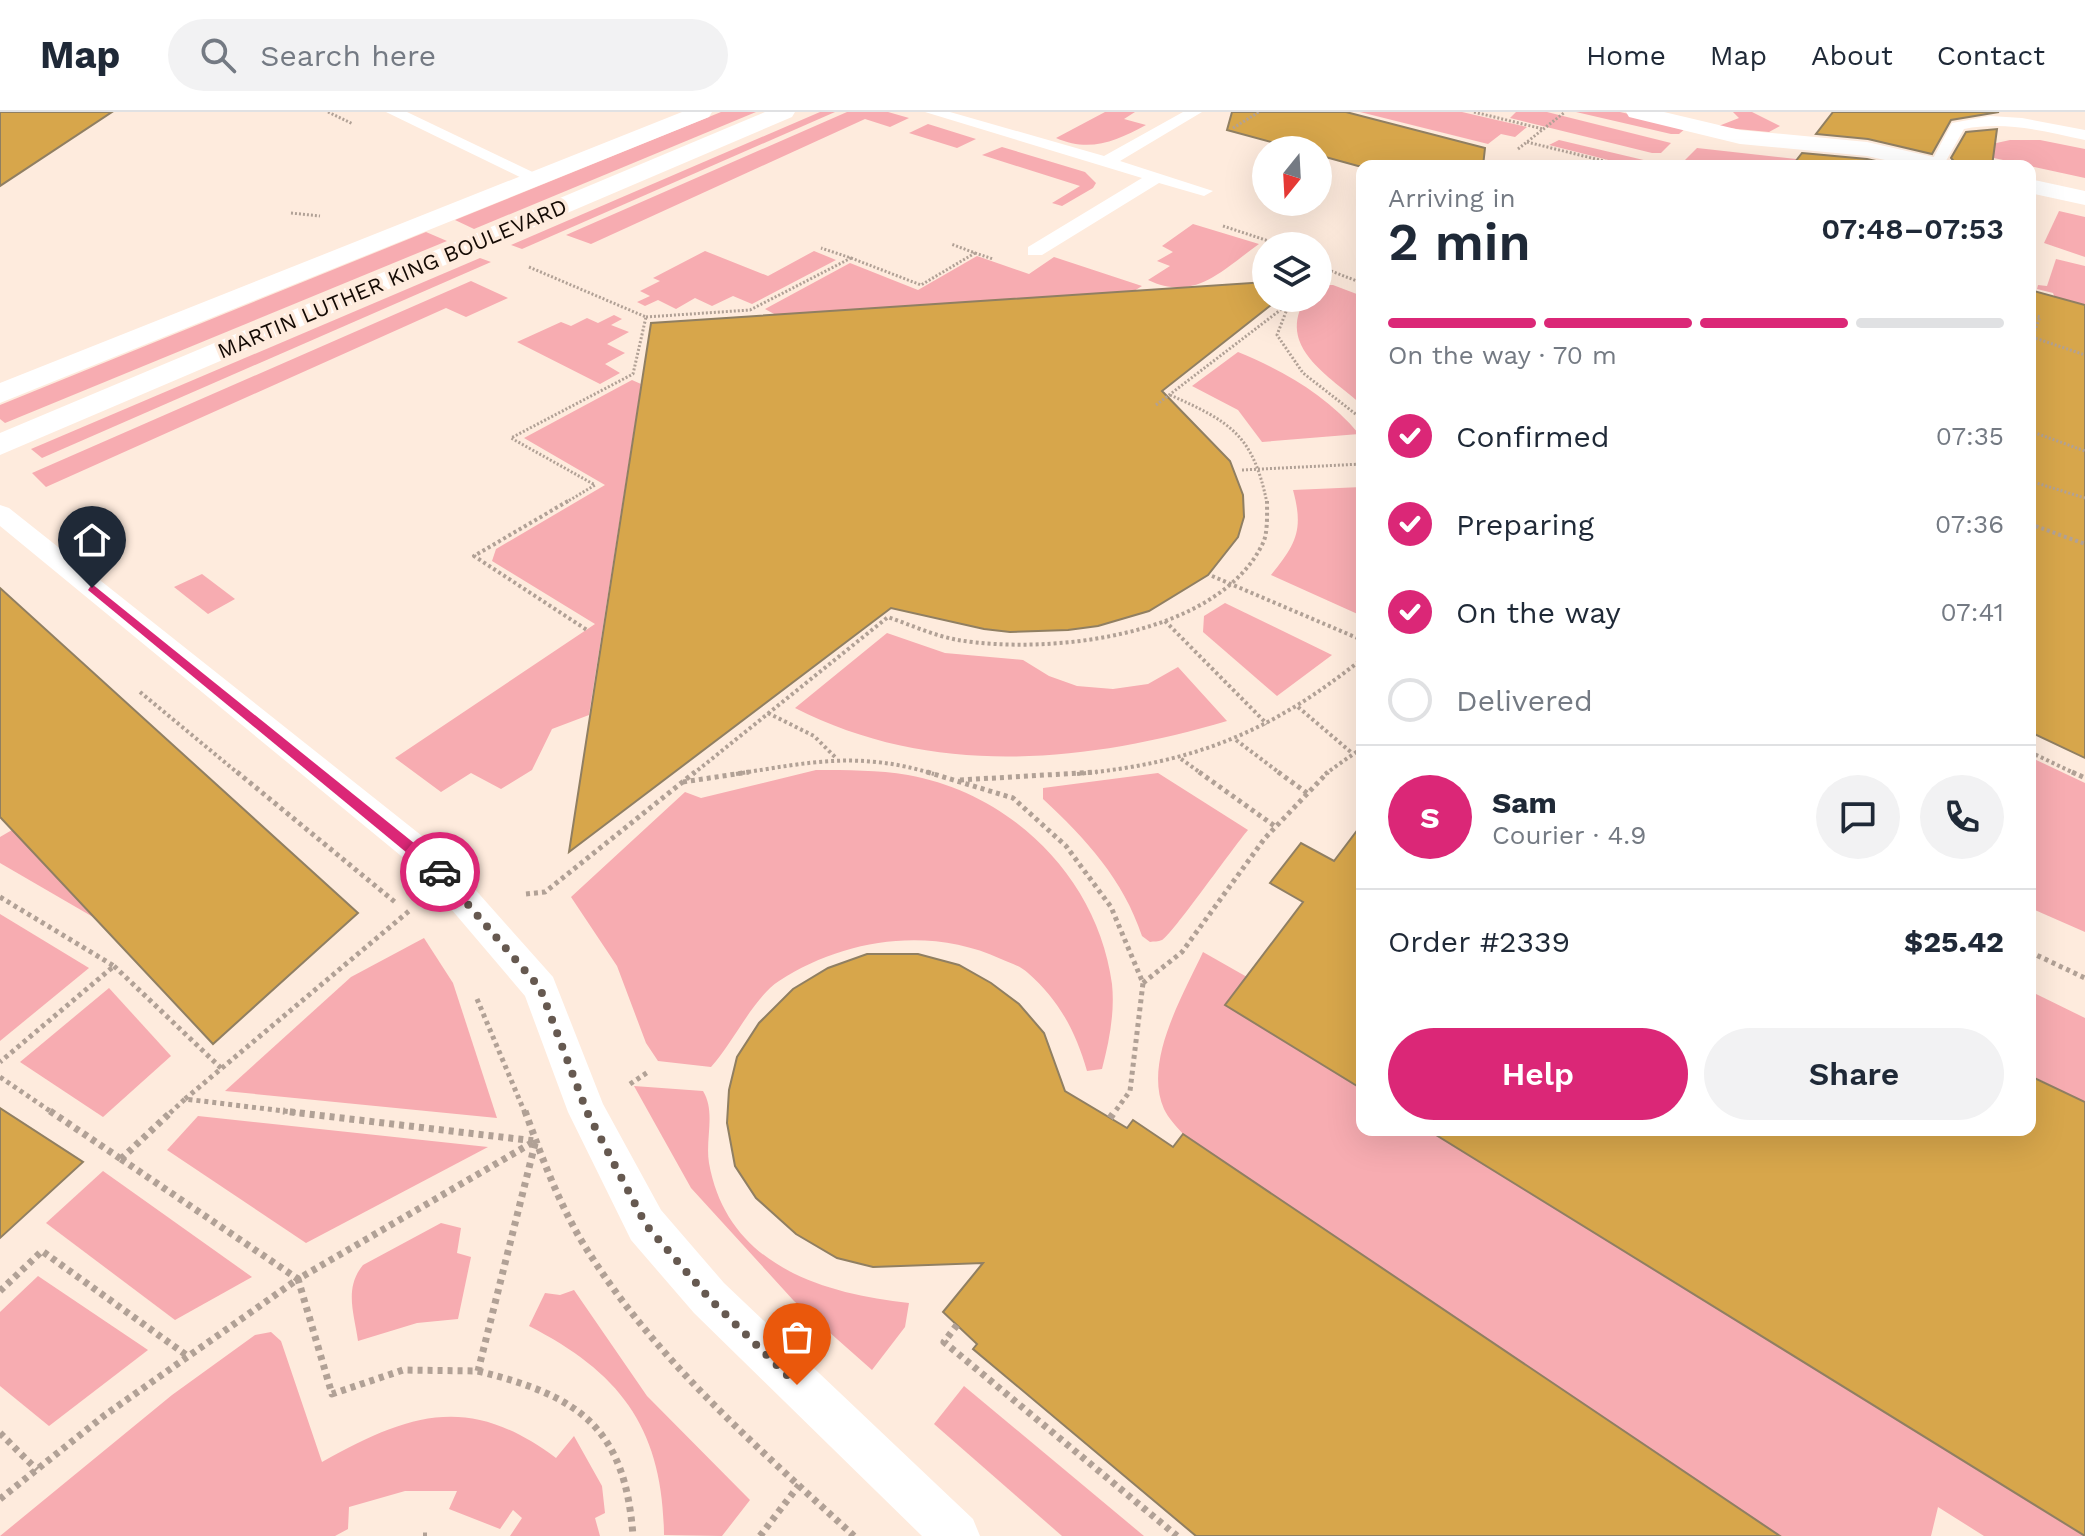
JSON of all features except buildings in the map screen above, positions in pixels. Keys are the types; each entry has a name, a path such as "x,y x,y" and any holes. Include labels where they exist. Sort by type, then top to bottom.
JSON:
{"street":[{"name":"MARTIN LUTHER KING BOULEVARD","path":"0,394 701,112"},
{"name":"MARTIN LUTHER KING BOULEVARD","path":"0,445 784,112"},
{"path":"1637,112 1757,140 1867,149 1917,160"},
{"path":"1757,140 1783,138 1790,132 1785,119 1867,149"},
{"path":"2036,187 2085,198"}],"lane":[{"path":"394,112 536,178"},
{"path":"933,112 1204,191"},
{"path":"1106,162 1194,112"},
{"path":"1942,160 1958,126 1969,123 2006,122 2085,135"},
{"path":"1035,251 1157,177"},
{"path":"0,513 429,860 540,988 587,1112 646,1225 709,1298 956,1536"}],"path":[{"path":"328,112 356,125"},
{"path":"1474,112 1543,129"},
{"path":"1518,149 1565,112"},
{"path":"1527,142 1600,160"},
{"path":"291,213 329,216"},
{"path":"821,248 921,285 975,253 951,244"},
{"path":"524,265 646,317 750,310 851,258"},
{"path":"1332,271 1356,281"},
{"path":"1156,405 1278,312"},
{"path":"1286,312 1277,335 1303,373 1356,414"},
{"path":"587,630 474,556 595,485 511,438 633,374 646,317"},
{"path":"2036,338 2085,355"},
{"path":"120,1160 185,1099 407,911 545,892 888,617 956,640 1026,646 1116,637 1180,616 1231,584 1264,542 1267,503 1260,470 1247,445 1218,416 1170,395"},
{"path":"2036,433 2085,451"},
{"path":"1242,470 1356,464"},
{"path":"2036,483 2085,498"},
{"path":"2036,526 2085,544"},
{"path":"1212,576 1356,637"},
{"path":"1165,621 1267,724"},
{"path":"954,780 1027,778 1180,758 1236,740 1267,724 1298,707 1356,664"},
{"path":"135,688 419,921"},
{"path":"1298,707 1352,753"},
{"path":"768,713 814,736 836,758"},
{"path":"1236,740 1307,793"},
{"path":"1143,983 1184,949 1259,844 1307,793 1356,751"},
{"path":"2036,755 2085,778"},
{"path":"682,783 836,758 902,764 1013,798 1066,846 1111,907 1143,983 1130,1091 1110,1118"},
{"path":"1180,758 1276,827"},
{"path":"0,897 114,966 221,1068"},
{"path":"2036,955 2085,978"},
{"path":"0,1062 114,966"},
{"path":"473,993 496,1032 535,1141 579,1238 659,1351 854,1536"},
{"path":"0,1499 105,1415 298,1279 587,1112 648,1072"},
{"path":"0,1077 298,1279 332,1394 375,1375 428,1365 478,1371 533,1385 583,1412 616,1457 633,1536"},
{"path":"185,1099 535,1141"},
{"path":"478,1371 535,1141"},
{"path":"0,1291 42,1251 189,1357"},
{"path":"957,1325 944,1342 1177,1536"},
{"path":"0,1433 37,1470"},
{"path":"760,1536 799,1485"}],"shaded area":[{"path":"721,112 756,112 474,229 455,220"},
{"path":"820,112 835,112 522,249 511,245"},
{"path":"847,112 888,112 909,118 890,127 865,119 591,244 566,235"},
{"path":"1105,112 1135,112 1124,119 1146,125 1124,136 1092,145 1056,138"},
{"path":"1360,112 1462,112 1527,127 1515,137 1501,134 1488,144"},
{"path":"1516,112 1547,112 1671,143 1661,153 1652,153 1510,118"},
{"path":"1576,112 1620,112 1687,127 1679,134 1671,134"},
{"path":"1733,112 1752,112 1780,126 1769,132 1716,127 1739,118"},
{"path":"928,124 976,139 957,148 909,133"},
{"path":"1559,140 1644,160 1608,160 1549,145"},
{"path":"2010,140 2040,140 2085,149 2085,178 2036,167 2036,160 2003,160 1980,155 1992,144"},
{"path":"1002,147 1085,172 1096,183 1093,188 1062,206 1052,203 1080,186 982,155"},
{"path":"1697,148 1806,160 1685,160"},
{"path":"2059,211 2085,217 2085,257 2044,243"},
{"path":"1193,224 1252,242 1252,249 1220,273 1194,285 1180,287 1148,280 1170,266 1157,261 1173,252 1162,246"},
{"path":"426,232 447,241 5,423 0,419 0,405"},
{"path":"705,251 768,276 814,251 836,260 752,304 733,296 712,306 695,298 676,309 658,300 645,306 637,302 650,296 640,291 660,281 653,278"},
{"path":"977,256 1029,274 1054,257 1142,286 1134,291 776,315 765,309 850,263 918,290"},
{"path":"480,258 491,262 42,458 31,449"},
{"path":"2056,259 2085,266 2085,306 2055,298 2053,293 2037,289 2038,285 2047,286"},
{"path":"471,281 508,298 466,317 446,308 46,487 32,473"},
{"path":"1332,285 1356,294 1356,400 1310,359 1297,331 1299,312 1332,312"},
{"path":"614,315 622,319 611,325 629,332 607,344 625,353 605,364 620,373 600,384 517,342 561,322 571,326 587,318 598,323"},
{"path":"1238,352 1271,367 1319,396 1347,420 1356,434 1262,442 1238,410 1192,386"},
{"path":"632,380 641,384 589,715 552,729 532,770 501,789 471,773 441,792 395,758 595,624 492,561 496,549 605,485 524,438"},
{"path":"1356,487 1356,613 1271,575 1296,536 1298,516 1293,490"},
{"path":"202,574 235,599 208,614 174,587"},
{"path":"1225,603 1332,655 1277,696 1203,632 1204,616"},
{"path":"887,633 945,653 1023,660 1049,676 1077,686 1113,689 1148,684 1178,667 1227,721 1119,747 1064,754 1009,756 954,754 900,745 847,730 795,708"},
{"path":"2036,760 2085,783 2085,932 2036,911"},
{"path":"816,770 897,773 946,785 982,801 1015,822 1044,847 1069,877 1089,910 1104,946 1113,1006 1102,1069 1087,1071 1078,1043 1065,1018 1049,994 1025,971 973,949 916,940 887,942 831,955 779,981 752,1009 711,1067 658,1061 646,1043 617,966 571,897 685,792 701,798"},
{"path":"1158,773 1248,830 1168,935 1160,941 1150,942 1142,936 1114,878 1074,829 1043,799 1043,788"},
{"path":"12,830 93,917 0,863 0,837"},
{"path":"0,914 89,968 0,1041"},
{"path":"424,938 453,983 497,1118 225,1091 351,977"},
{"path":"1203,952 1247,977 1226,1005 1356,1085 1356,1136 1438,1136 2084,1536 1984,1536 1938,1507 1931,1536 1780,1536 1183,1134 1164,1109 1159,1091 1158,1071 1162,1050 1176,1008"},
{"path":"109,988 171,1056 103,1117 20,1062"},
{"path":"2036,994 2085,1018 2085,1102 2036,1078"},
{"path":"634,1086 703,1091 710,1117 709,1163 719,1198 735,1226 756,1249 782,1267 811,1281 842,1291 909,1303 905,1327 872,1370 794,1301 691,1188"},
{"path":"198,1116 488,1147 306,1243 167,1150"},
{"path":"103,1171 252,1277 175,1320 46,1223"},
{"path":"441,1223 461,1228 457,1253 471,1257 458,1319 417,1323 358,1341 352,1292 363,1265"},
{"path":"38,1276 148,1350 49,1426 0,1386 0,1312"},
{"path":"574,1290 647,1396 750,1500 722,1536 664,1535 662,1498 655,1464 631,1408 589,1364 529,1326 545,1293 560,1295"},
{"path":"271,1332 281,1341 322,1462 383,1432 439,1417 467,1418 495,1424 556,1458 574,1436 602,1486 605,1513 595,1518 600,1536 510,1536 522,1518 513,1510 500,1529 449,1509 457,1491 405,1491 349,1507 348,1529 335,1536 0,1536 172,1395 255,1335"},
{"path":"964,1386 1144,1536 1062,1536 934,1424"}],"way so far":[{"path":"440,872 540,988 587,1112 646,1225 709,1298 797,1385"}],"route":[{"path":"92,588 440,872"}]}
